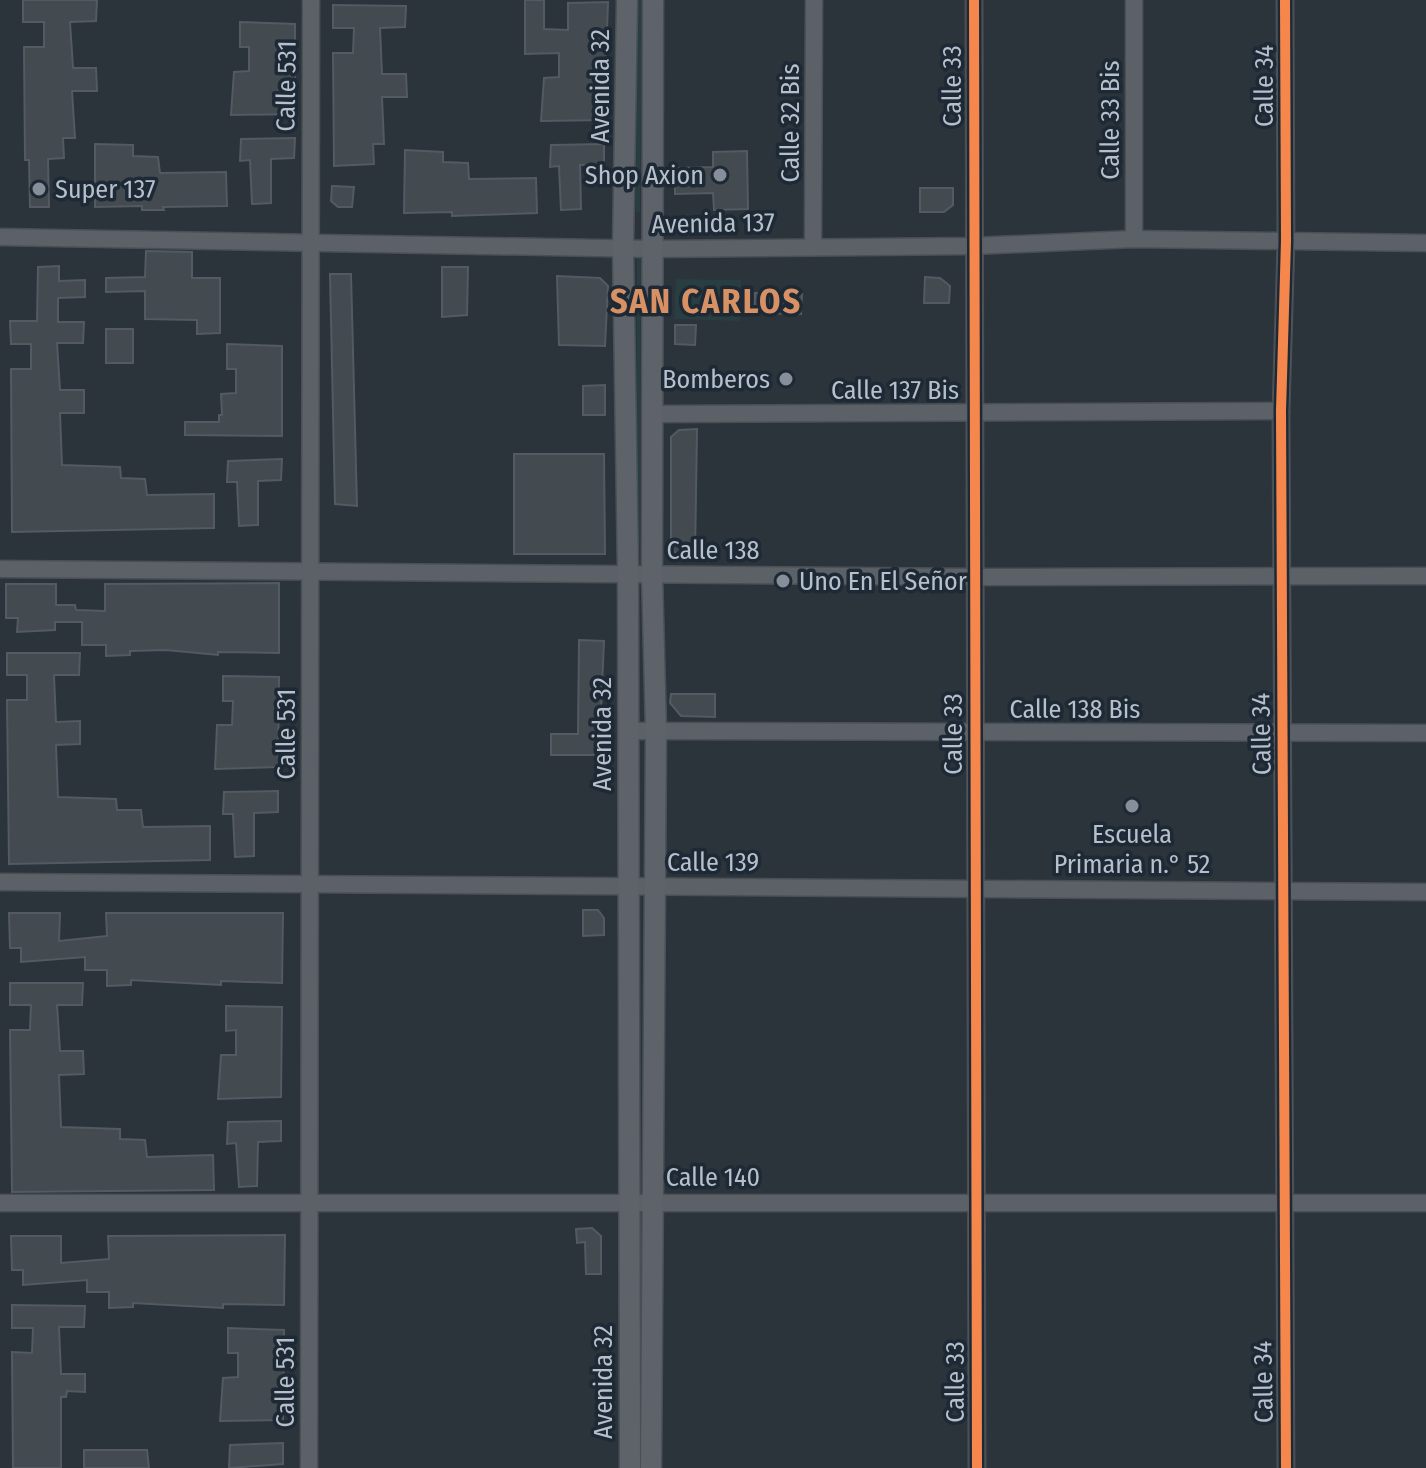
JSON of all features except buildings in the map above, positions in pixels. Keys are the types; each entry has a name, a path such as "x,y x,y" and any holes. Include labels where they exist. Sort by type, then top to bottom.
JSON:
{"main road":[{"name":"Avenida 32","path":"627,0 623,248 628,573 630,1468"},
{"name":"Avenida 32","path":"651,1468 656,731 652,574 653,0"}],"street":[{"name":"Calle 531","path":"309,1468 311,0"},
{"name":"Calle 32 Bis","path":"813,246 814,0"},
{"name":"Calle 33","path":"974,0 977,1468"},
{"name":"Calle 33 Bis","path":"1134,0 1134,239"},
{"name":"Calle 34","path":"1285,0 1286,241 1281,411 1281,576 1286,1468"},
{"name":"Avenida 137","path":"0,237 652,249 974,246 1134,239 1426,243"},
{"name":"Calle 137 Bis","path":"652,414 1281,411"},
{"name":"Calle 138","path":"0,569 975,577 1426,576"},
{"name":"Calle 138 Bis","path":"628,731 1426,733"},
{"name":"Calle 139","path":"0,882 1426,892"},
{"name":"Calle 140","path":"0,1203 1426,1203"}],"green space":[{"path":"637,0 642,0 640,213 636,212"},
{"path":"637,251 641,251 640,549 636,548"},
{"path":"676,279 741,280 740,321 674,319"}],"cycle path":[{"path":"974,0 977,1468"},
{"path":"1285,0 1286,241 1281,411 1286,1468"}],"place":[{"name":"Shop Axion","path":"720,175"},
{"name":"Super 137","path":"39,189"},
{"name":"Bomberos","path":"786,379"},
{"name":"Uno En El Señor","path":"783,581"},
{"name":"Escuela Primaria n.° 52","path":"1132,806"}],"district":[{"name":"SAN CARLOS","path":"706,301"}]}
